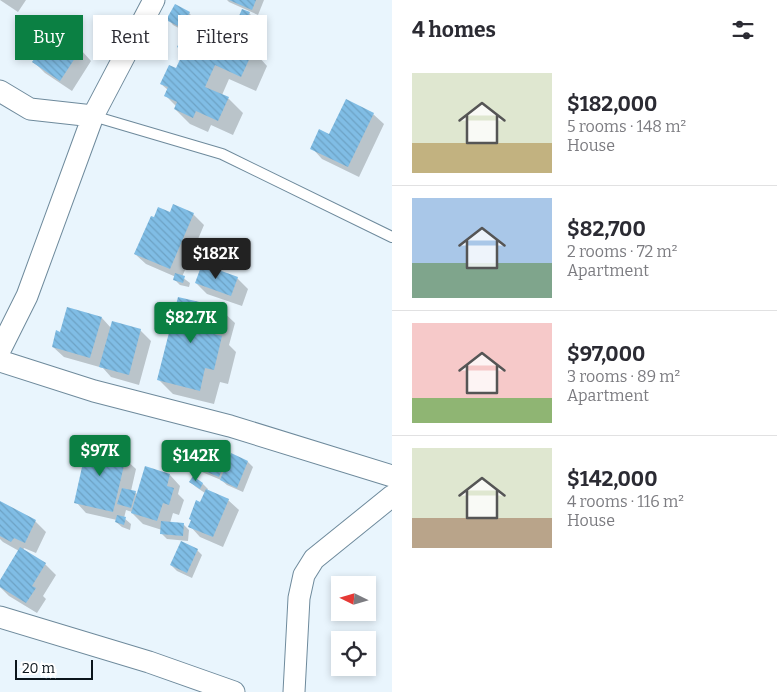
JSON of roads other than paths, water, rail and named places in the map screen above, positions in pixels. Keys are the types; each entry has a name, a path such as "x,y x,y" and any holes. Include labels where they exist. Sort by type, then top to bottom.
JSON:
{"street":[{"path":"0,350 27,296 93,116 154,0"},
{"path":"0,91 30,110 93,116"},
{"path":"0,361 94,391 230,426 392,476"},
{"path":"294,692 299,598 304,575 314,559 392,496"},
{"path":"0,617 149,662 234,692"}],"lane":[{"path":"93,116 222,154 392,237"}]}
